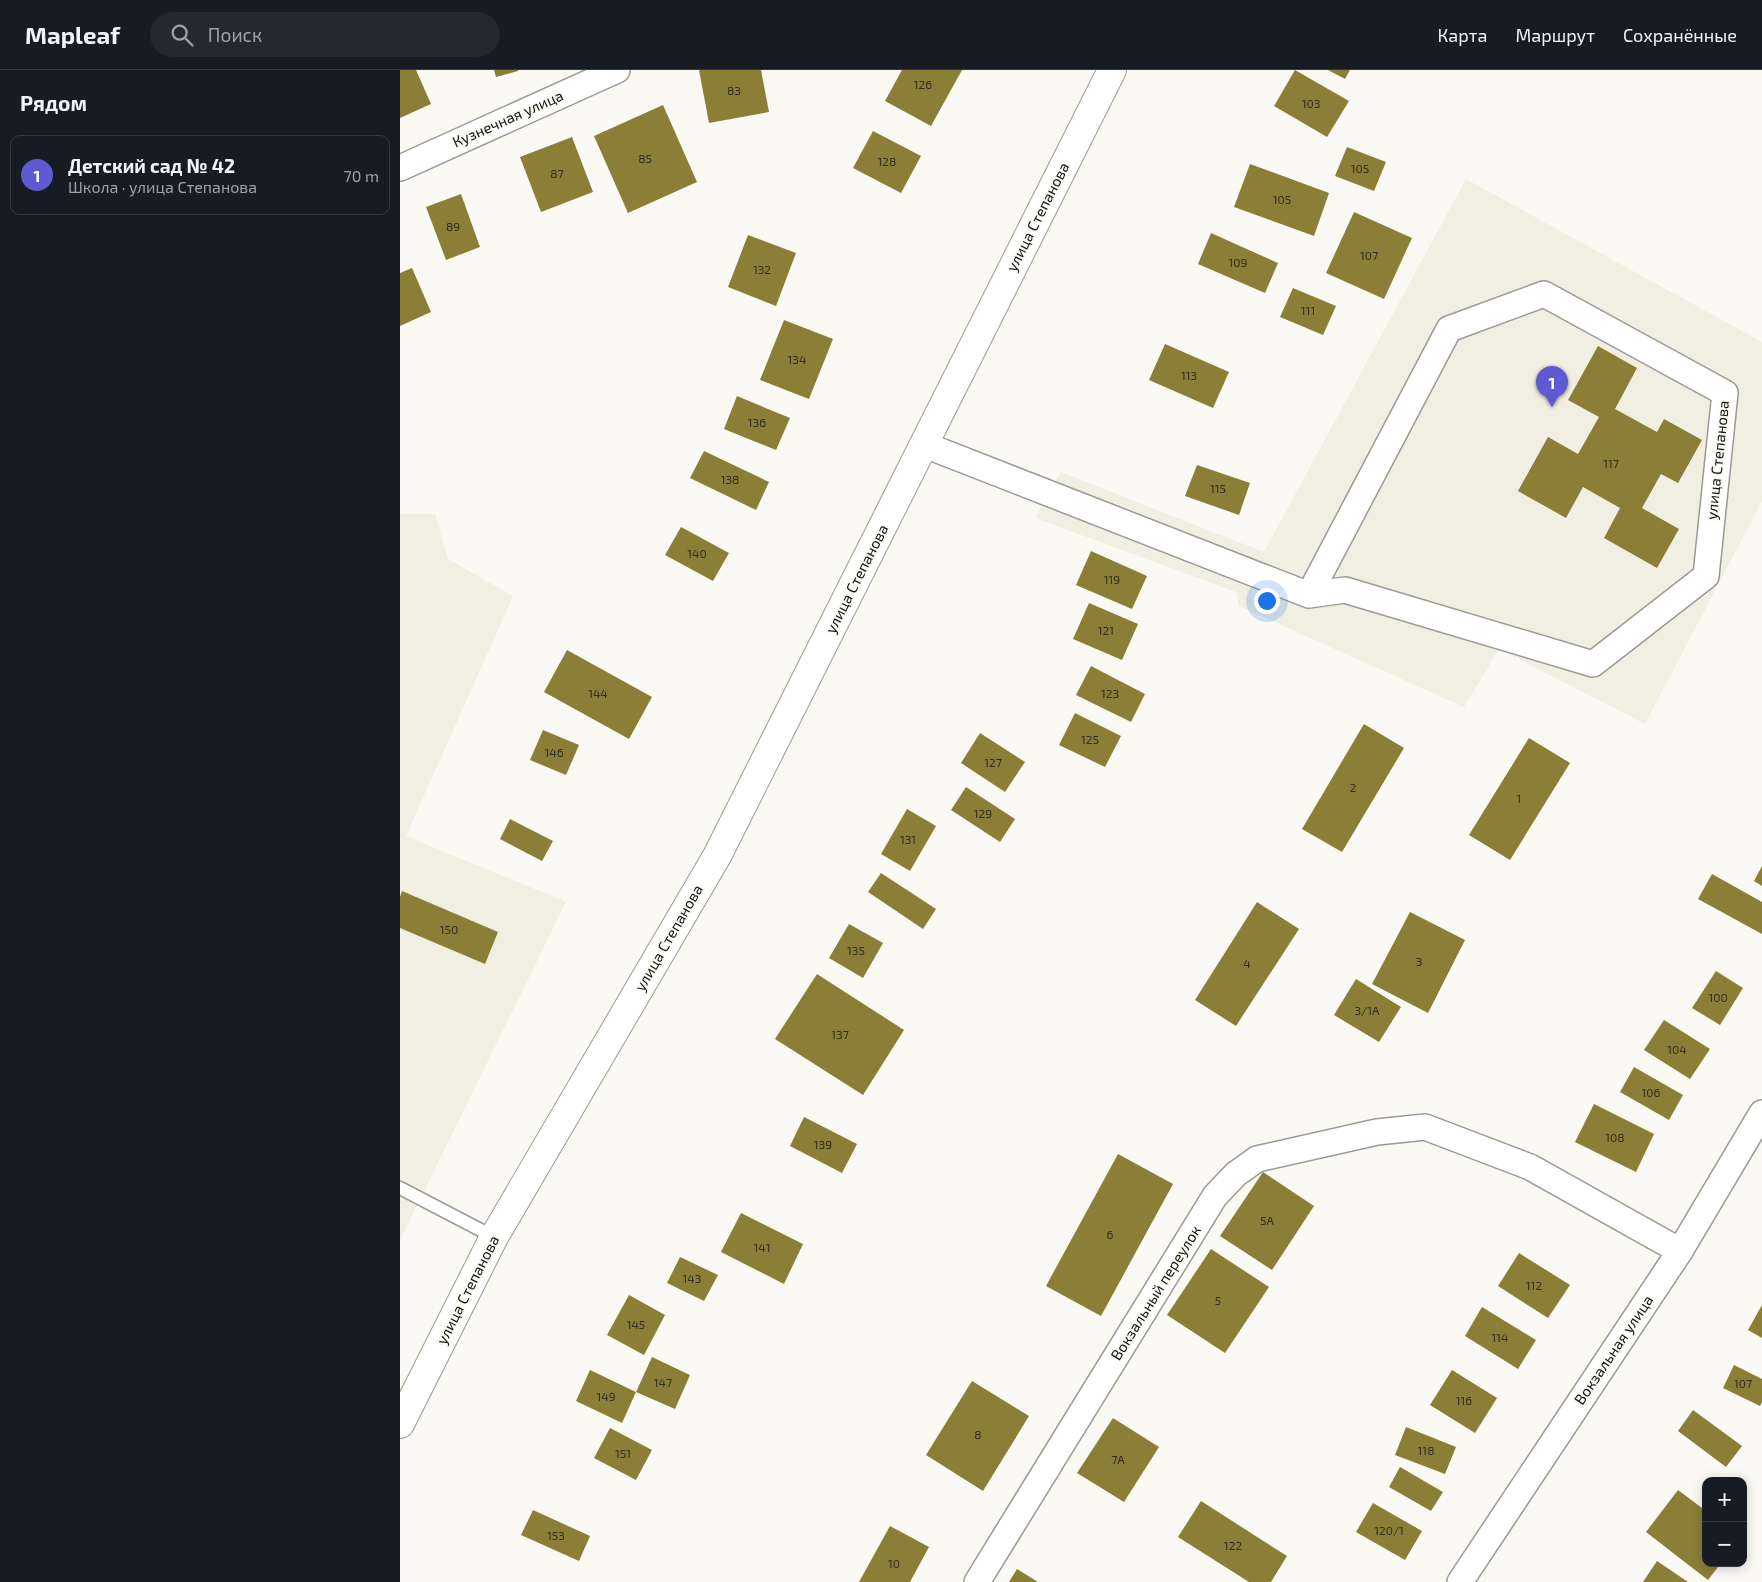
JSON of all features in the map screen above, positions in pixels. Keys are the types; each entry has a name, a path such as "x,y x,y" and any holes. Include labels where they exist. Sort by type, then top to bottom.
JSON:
{"street":[{"name":"Кузнечная улица","path":"400,168 617,70"},
{"name":"улица Степанова","path":"400,1424 494,1237 717,856 1112,70"},
{"name":"улица Степанова","path":"925,444 1308,595 1345,590 1592,664 1706,576 1725,393 1544,294 1449,329 1308,595"},
{"name":"Вокзальная улица","path":"1460,1582 1680,1251 1762,1113"},
{"name":"Вокзальный переулок","path":"977,1582 1215,1196 1236,1174 1257,1159 1377,1132 1425,1127 1530,1167 1680,1251"}],"lane":[{"path":"400,1188 494,1237"}],"shaded area":[{"path":"1466,179 1762,342 1762,501 1645,724 1499,649 1464,707 1239,606 1236,592 1035,518 1061,472 1264,552"},
{"path":"400,514 435,514 448,559 513,596 406,836 566,902 400,1240"}],"building":[{"path":"400,70 416,70 431,104 400,118"},
{"path":"494,70 518,70 518,71 496,77"},
{"path":"699,70 761,70 769,112 709,123"},
{"path":"902,70 962,70 931,126 885,101"},
{"path":"1295,70 1349,101 1327,137 1274,106"},
{"path":"1328,70 1350,70 1345,79"},
{"path":"663,105 697,182 628,213 594,136"},
{"path":"873,131 921,156 901,193 853,168"},
{"path":"572,137 593,192 541,212 520,157"},
{"path":"1347,147 1386,162 1374,191 1335,176"},
{"path":"1250,164 1329,193 1314,236 1234,207"},
{"path":"461,194 480,247 446,260 426,207"},
{"path":"1354,212 1412,238 1384,299 1326,273"},
{"path":"1211,233 1278,263 1265,293 1198,264"},
{"path":"748,235 796,253 776,306 728,287"},
{"path":"412,268 431,312 400,326 400,273"},
{"path":"1293,288 1336,306 1323,335 1280,317"},
{"path":"784,320 833,339 809,399 760,380"},
{"path":"1165,344 1229,372 1213,408 1149,380"},
{"path":"1598,346 1637,368 1615,409 1657,432 1664,419 1702,440 1678,483 1661,474 1642,508 1679,529 1657,568 1604,538 1620,508 1583,487 1566,518 1518,491 1548,437 1578,454 1599,417 1568,400"},
{"path":"737,396 790,418 776,450 724,429"},
{"path":"704,451 769,482 756,510 690,478"},
{"path":"1197,465 1250,483 1239,515 1185,496"},
{"path":"681,527 729,553 713,581 665,555"},
{"path":"1091,551 1147,576 1132,609 1076,585"},
{"path":"1089,603 1138,624 1122,660 1073,639"},
{"path":"567,650 652,697 629,739 544,692"},
{"path":"1091,666 1145,694 1131,722 1076,695"},
{"path":"1075,713 1121,736 1105,767 1059,745"},
{"path":"1364,724 1404,748 1342,852 1302,829"},
{"path":"543,730 579,745 566,775 530,760"},
{"path":"980,733 1025,762 1005,792 961,763"},
{"path":"1529,738 1570,763 1510,860 1469,835"},
{"path":"966,787 1015,819 1000,842 951,810"},
{"path":"907,809 936,826 910,871 881,854"},
{"path":"510,819 553,841 542,861 500,839"},
{"path":"1762,866 1762,886 1754,881"},
{"path":"881,873 936,909 923,929 868,892"},
{"path":"1712,874 1762,902 1762,934 1698,899"},
{"path":"402,891 498,932 485,964 400,928 400,897"},
{"path":"1257,902 1299,929 1236,1026 1195,1000"},
{"path":"1410,912 1465,940 1428,1013 1372,984"},
{"path":"849,924 883,943 863,978 829,958"},
{"path":"1716,971 1743,988 1720,1025 1692,1008"},
{"path":"817,974 904,1030 863,1095 775,1039"},
{"path":"1356,979 1401,1007 1379,1042 1334,1015"},
{"path":"1664,1020 1710,1049 1690,1079 1644,1050"},
{"path":"1634,1067 1683,1095 1669,1120 1620,1092"},
{"path":"1594,1104 1654,1134 1636,1172 1575,1142"},
{"path":"804,1117 857,1144 842,1173 790,1146"},
{"path":"1118,1154 1173,1184 1101,1316 1046,1286"},
{"path":"1263,1172 1314,1206 1272,1270 1220,1236"},
{"path":"741,1213 803,1244 784,1284 721,1252"},
{"path":"1211,1249 1269,1287 1225,1353 1167,1315"},
{"path":"1519,1253 1570,1285 1548,1318 1498,1286"},
{"path":"680,1257 718,1275 704,1301 667,1283"},
{"path":"629,1295 665,1315 644,1355 607,1335"},
{"path":"1762,1305 1762,1338 1748,1330"},
{"path":"1482,1307 1536,1340 1518,1369 1465,1336"},
{"path":"652,1357 690,1375 675,1409 636,1392"},
{"path":"1734,1365 1762,1379 1762,1402 1760,1406 1723,1388"},
{"path":"590,1370 636,1392 622,1423 576,1401"},
{"path":"1452,1370 1497,1398 1475,1433 1430,1405"},
{"path":"972,1381 1029,1416 983,1491 926,1455"},
{"path":"1693,1410 1742,1446 1726,1467 1678,1431"},
{"path":"1113,1418 1159,1447 1124,1502 1077,1473"},
{"path":"1406,1427 1456,1447 1445,1474 1395,1455"},
{"path":"610,1428 652,1450 636,1480 594,1458"},
{"path":"1400,1467 1443,1492 1431,1511 1389,1487"},
{"path":"1678,1490 1702,1508 1702,1567 1718,1567 1708,1580 1646,1532"},
{"path":"1201,1501 1287,1556 1271,1582 1249,1582 1178,1537"},
{"path":"1373,1503 1422,1531 1405,1560 1356,1532"},
{"path":"533,1510 590,1536 579,1561 521,1535"},
{"path":"890,1526 929,1547 910,1582 859,1582"},
{"path":"1657,1561 1688,1582 1643,1582"},
{"path":"1017,1569 1038,1582 1009,1582"}],"place":[{"name":"Детский сад № 42","path":"1552,407"}]}
